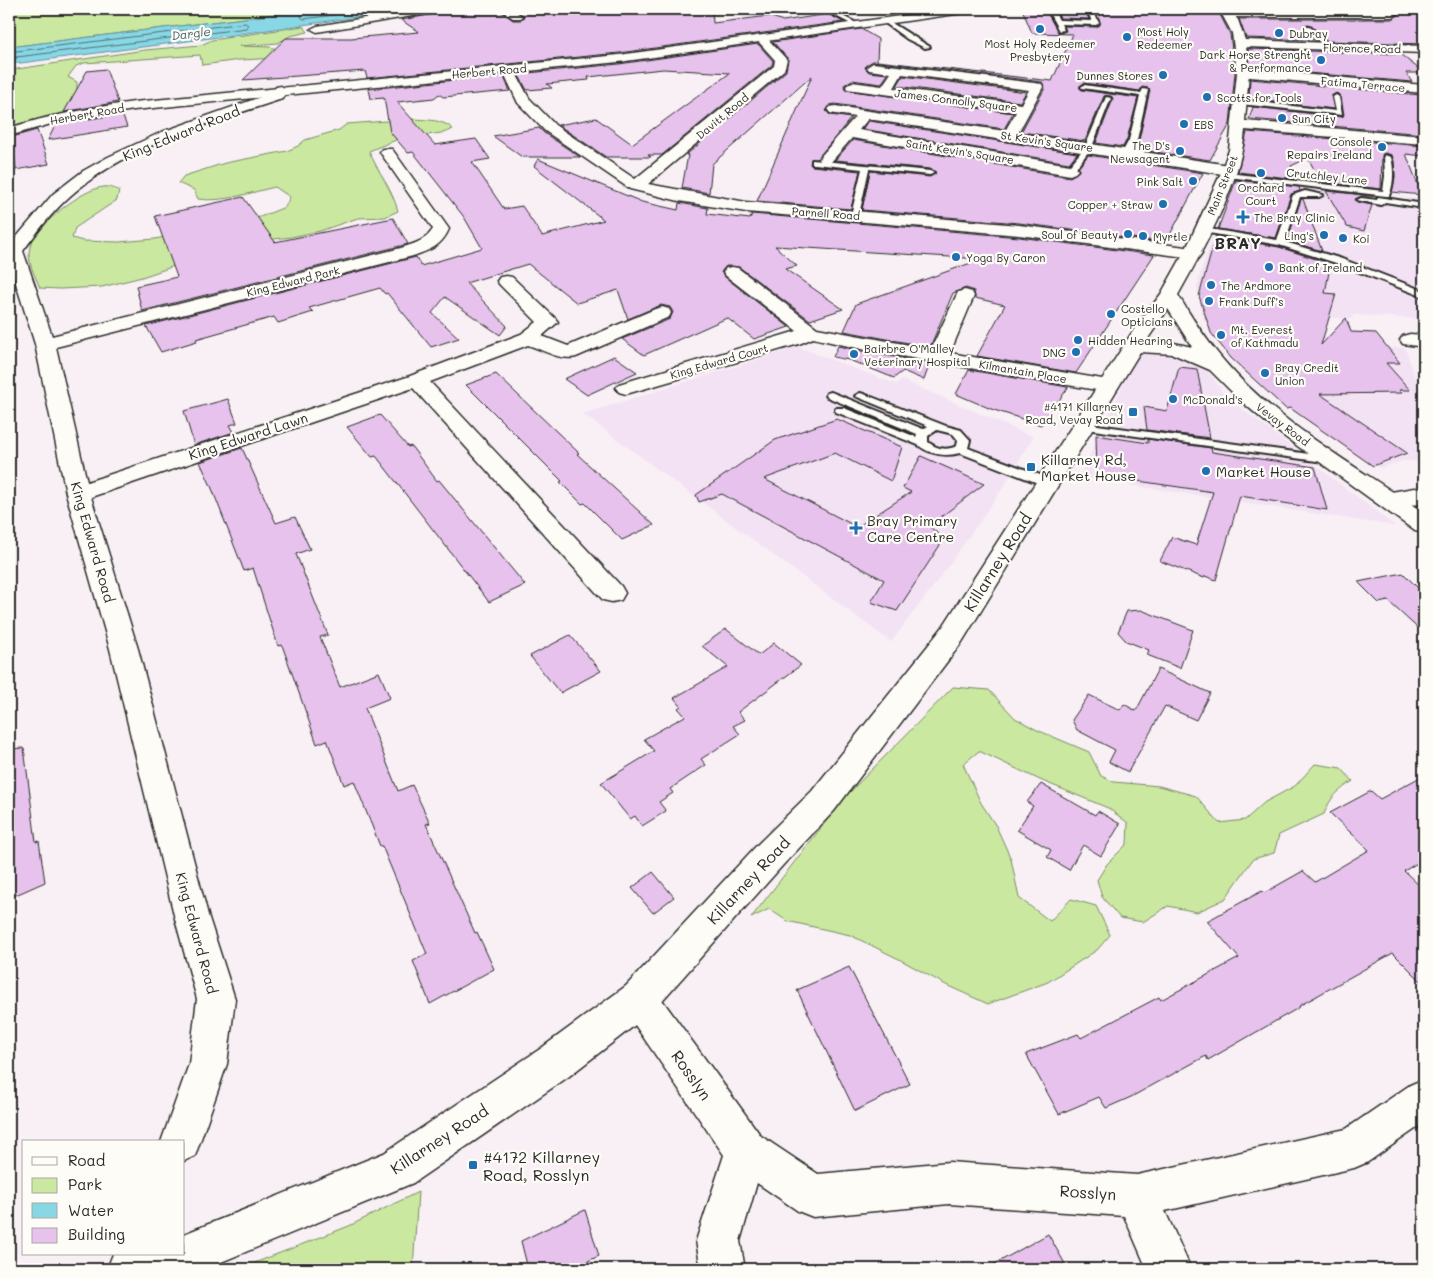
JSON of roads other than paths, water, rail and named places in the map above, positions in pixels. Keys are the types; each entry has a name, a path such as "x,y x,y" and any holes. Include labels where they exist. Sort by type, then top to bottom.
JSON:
{"street":[{"path":"377,20 394,15 436,9"},
{"path":"505,9 517,16"},
{"name":"Herbert Road","path":"9,132 42,122 89,112 282,90 644,56 970,9"},
{"path":"1226,11 1392,14 1392,11 1389,9"},
{"name":"Main Street","path":"1169,295 1193,253 1236,150 1243,73 1237,30 1226,11"},
{"name":"Davitt Road","path":"635,186 780,67 782,60 763,40"},
{"name":"Florence Road","path":"1239,43 1282,46 1424,49"},
{"name":"James Connolly Square","path":"873,67 1036,87 1026,109 1010,135"},
{"name":"Parnell Road","path":"508,69 523,100 550,128 635,186 679,196 746,207 1019,230 1193,253"},
{"name":"James Connolly Square","path":"885,90 898,70"},
{"name":"Fatima Terrace","path":"1243,73 1423,90"},
{"name":"James Connolly Square","path":"852,86 1026,109"},
{"name":"King Edward Road","path":"181,1140 208,1064 216,999 188,905 124,649 78,492 46,344 14,251 43,214 66,191 127,153 206,121 277,96 282,90"},
{"name":"St Kevin's Square","path":"834,110 1126,153 1228,173"},
{"path":"821,161 865,114"},
{"path":"1239,125 1424,140"},
{"name":"Saint Kevin's Square","path":"849,133 1070,170"},
{"name":"King Edward Park","path":"46,344 407,252 429,244 438,238 441,229 387,152"},
{"path":"732,272 811,332"},
{"name":"King Edward Lawn","path":"78,492 417,380 528,338 548,322 506,281"},
{"name":"Killarney Road","path":"185,1255 398,1168 554,1063 639,999 771,854 823,801 952,635 1108,386 1169,295"},
{"name":"Vevay Road","path":"1169,295 1177,313 1220,368 1249,399 1331,460 1424,525"},
{"path":"938,357 965,296"},
{"path":"528,338 569,353 662,313"},
{"name":"Kilmantain Place","path":"811,332 866,344 1108,386"},
{"name":"King Edward Court","path":"626,388 792,340 811,332"},
{"path":"1133,347 1158,346 1180,348 1220,368"},
{"path":"417,380 612,593"},
{"path":"1388,500 1414,496 1424,497"},
{"name":"Rosslyn","path":"639,999 746,1151 813,1196 949,1184 1137,1196 1354,1148 1424,1099"},
{"path":"723,1269 718,1241 746,1151"},
{"path":"1137,1196 1169,1269"},
{"path":"129,1269 134,1256"},
{"name":"Killarney Road","path":"151,1269 183,1256"}],"lane":[{"path":"825,9 859,26"},
{"path":"1050,9 1062,31"},
{"path":"1057,22 1096,23 1089,9"},
{"path":"887,22 909,38 927,47"},
{"path":"1307,27 1328,47"},
{"path":"1084,87 1144,92 1133,140 1126,153"},
{"path":"1241,102 1340,114 1336,97"},
{"path":"1070,170 1088,147 1108,98"},
{"name":"Crutchley Lane","path":"1228,173 1386,194 1390,167 1387,157"},
{"path":"821,161 930,173"},
{"path":"855,215 866,167"},
{"path":"1280,243 1297,195 1305,193 1339,198"},
{"path":"1356,200 1381,203 1381,199 1424,206"},
{"path":"1205,227 1280,243 1338,261 1424,294"},
{"path":"1388,280 1395,291"},
{"path":"830,395 923,438 938,452 952,452 960,449 964,444 961,435 957,432 860,396"},
{"path":"840,410 923,438"},
{"path":"1083,426 1331,460"},
{"path":"923,438 930,428 943,427"},
{"path":"960,449 1047,482"}],"water":[{"name":"Dargle","path":"318,9 413,9 21,63 10,63 18,57 9,61 9,47"}],"place":[{"name":"Most Holy Redeemer Presbytery","path":"1040,29"},
{"name":"Dubray","path":"1279,33"},
{"name":"Most Holy Redeemer","path":"1127,37"},
{"name":"Dark Horse Strenght & Performance","path":"1321,60"},
{"name":"Dunnes Stores","path":"1163,75"},
{"name":"Scotts for Tools","path":"1207,97"},
{"name":"Sun City","path":"1282,118"},
{"name":"EBS","path":"1184,124"},
{"name":"Console Repairs Ireland","path":"1382,147"},
{"name":"The D's Newsagent","path":"1180,151"},
{"name":"Orchard Court","path":"1261,173"},
{"name":"Pink Salt","path":"1193,181"},
{"name":"Copper + Straw","path":"1163,204"},
{"name":"The Bray Clinic","path":"1243,217"},
{"name":"Soul of Beauty","path":"1128,234"},
{"name":"Ling's","path":"1324,235"},
{"name":"Myrtle","path":"1143,236"},
{"name":"Koi","path":"1343,238"},
{"name":"Yoga By Caron","path":"956,257"},
{"name":"Bank of Ireland","path":"1269,267"},
{"name":"The Ardmore","path":"1211,285"},
{"name":"Frank Duff’s","path":"1209,301"},
{"name":"Costello Opticians","path":"1111,314"},
{"name":"Mt. Everest of Kathmadu","path":"1221,335"},
{"name":"Hidden Hearing","path":"1078,340"},
{"name":"DNG","path":"1076,352"},
{"name":"Bairbre O'Malley Veterinary Hospital","path":"854,354"},
{"name":"Bray Credit Union","path":"1265,373"},
{"name":"McDonald's","path":"1173,399"},
{"name":"#4171 Killarney Road, Vevay Road","path":"1133,412"},
{"name":"Killarney Rd, Market House","path":"1031,467"},
{"name":"Market House","path":"1206,471"},
{"name":"Bray Primary Care Centre","path":"856,528"},
{"name":"#4172 Killarney Road, Rosslyn","path":"473,1165"}],"district":[{"name":"BRAY","path":"1238,242"}]}
